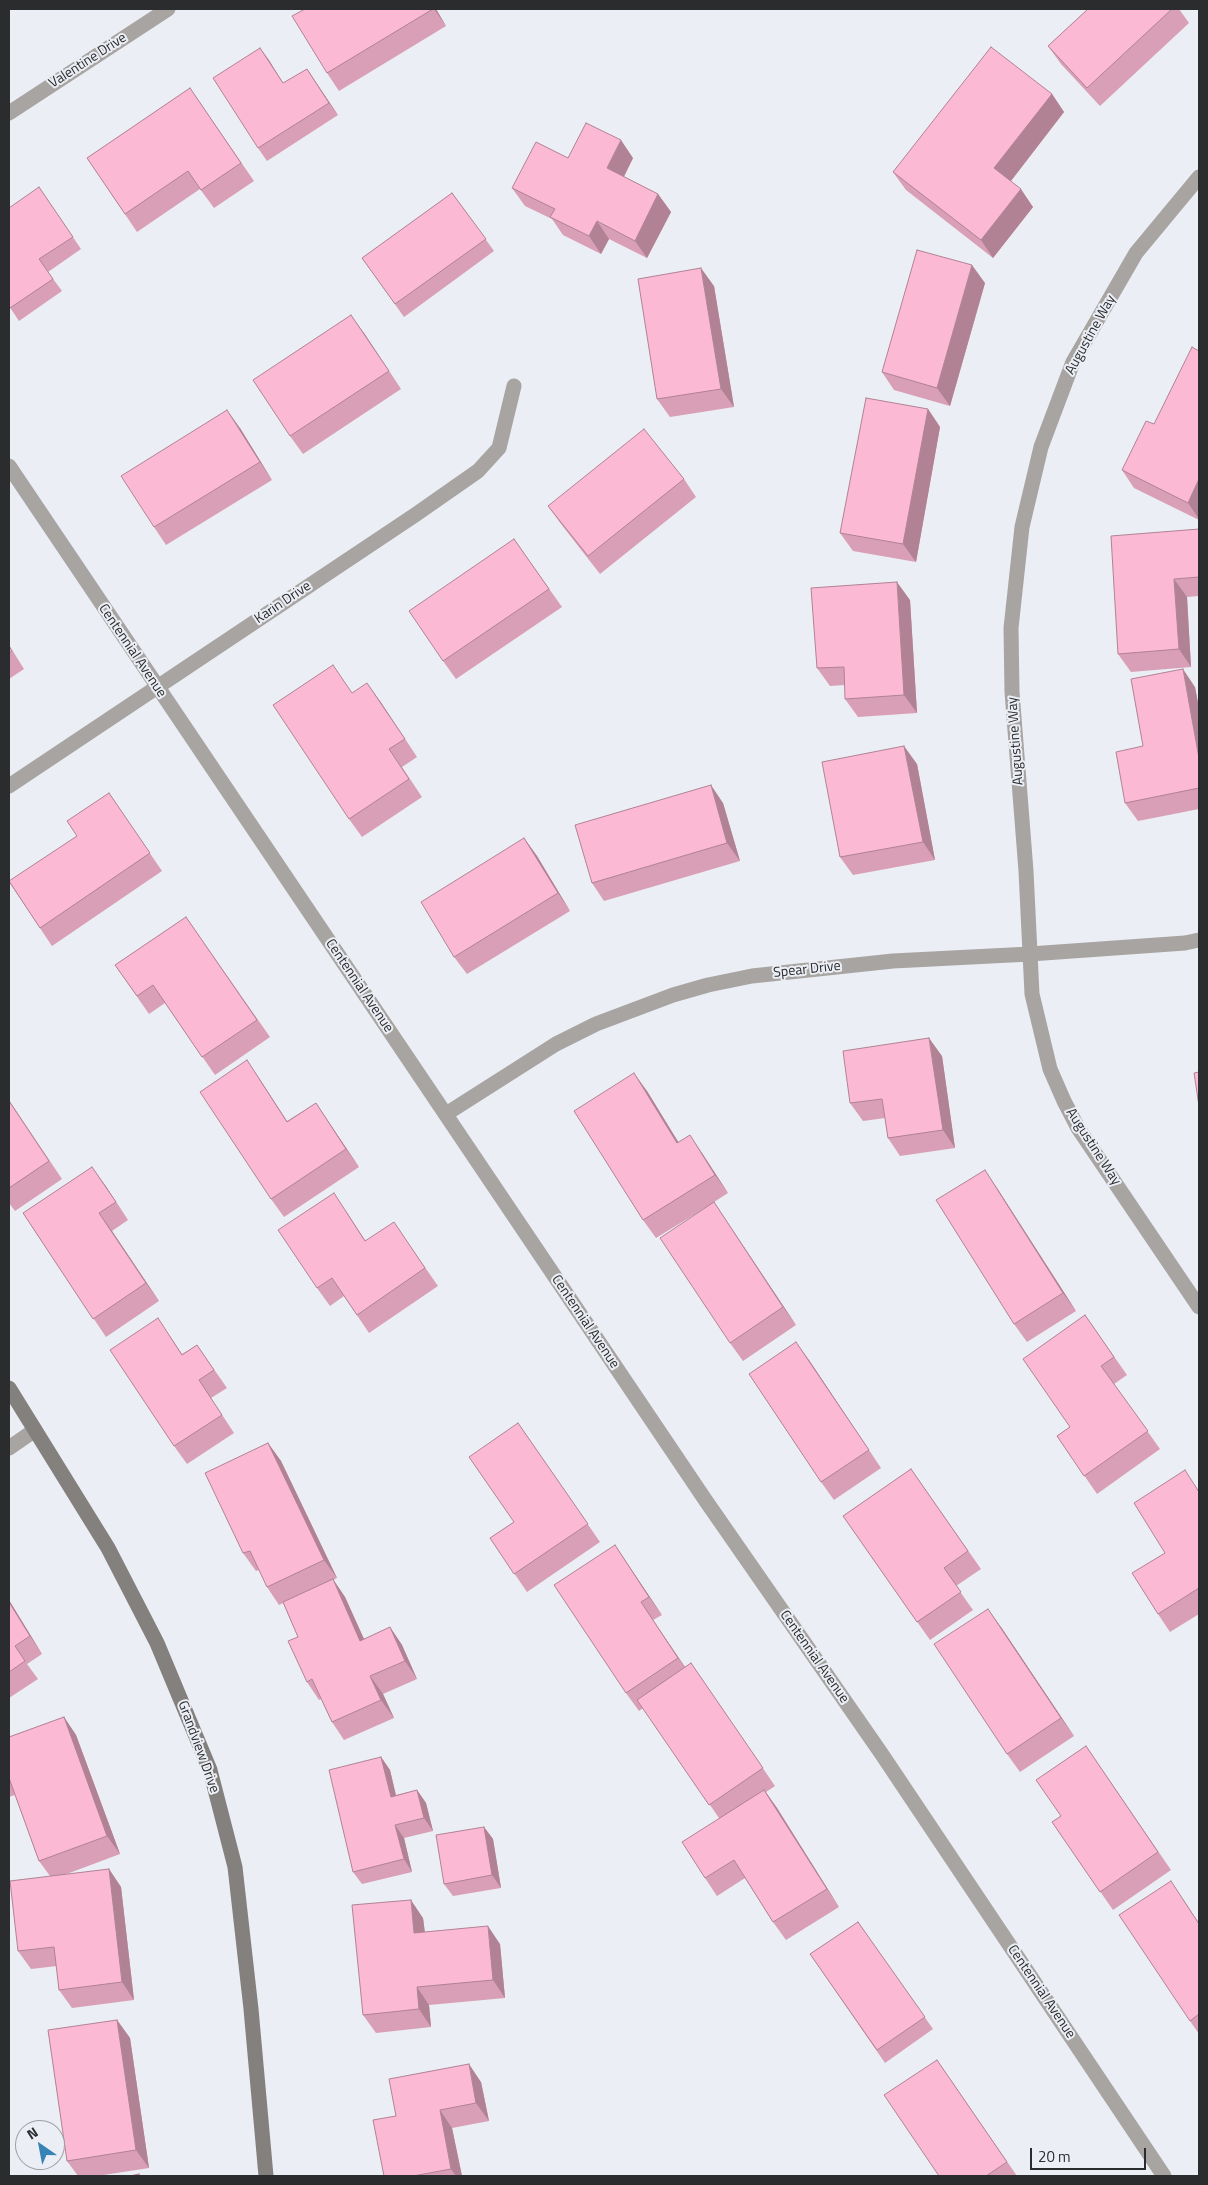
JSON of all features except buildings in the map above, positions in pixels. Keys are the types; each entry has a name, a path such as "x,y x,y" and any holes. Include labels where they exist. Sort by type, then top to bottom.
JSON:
{"street":[{"name":"Valentine Drive","path":"9,113 168,9"},
{"name":"Augustine Way","path":"1199,177 1136,253 1073,362 1041,447 1022,527 1011,628 1012,692 1032,994 1050,1069 1078,1128 1199,1307"},
{"name":"Karin Drive","path":"9,786 478,471 499,448 514,386"},
{"name":"Centennial Avenue","path":"9,466 706,1501 881,1752 1164,2176"},
{"name":"Spear Drive","path":"446,1114 556,1044 596,1024 673,995 708,985 752,976 893,961 1030,954 1185,943 1199,940"},
{"name":"Grandview Drive","path":"9,1388 108,1548 157,1643 210,1770 236,1867 252,2009 266,2176"},
{"path":"9,1448 35,1430"}]}
